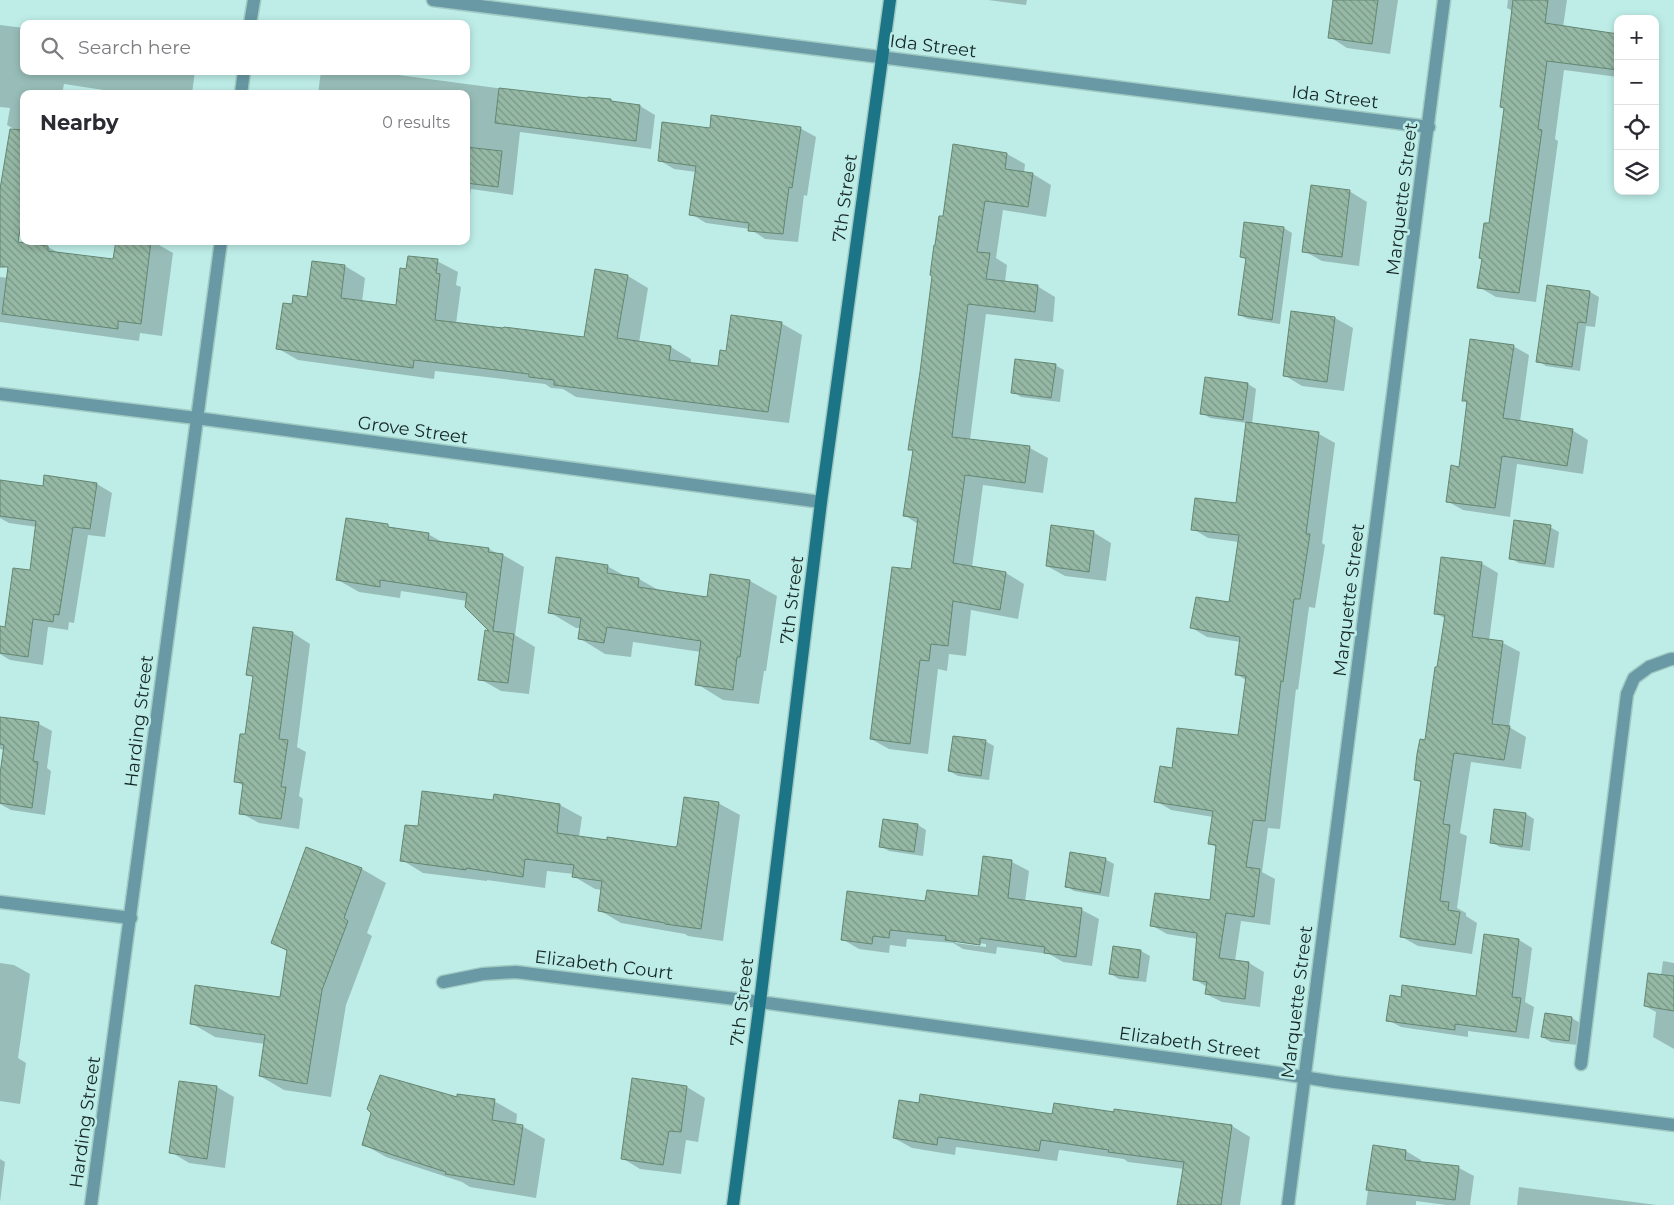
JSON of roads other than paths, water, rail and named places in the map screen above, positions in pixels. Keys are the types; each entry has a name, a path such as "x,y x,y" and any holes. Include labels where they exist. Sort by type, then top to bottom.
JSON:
{"street":[{"path":"251,20 254,0"},
{"name":"Ida Street","path":"433,0 1429,126"},
{"name":"7th Street","path":"733,1205 760,1002 821,502 890,0"},
{"name":"Marquette Street","path":"1288,1205 1444,0"},
{"path":"242,90 243,75"},
{"name":"Harding Street","path":"91,1205 220,245"},
{"name":"Grove Street","path":"0,394 196,418 821,502"},
{"path":"1580,1064 1626,694 1634,678 1649,667 1674,659"},
{"path":"0,902 131,918"},
{"name":"Elizabeth Court","path":"443,982 483,974 516,972 760,1002"},
{"name":"Elizabeth Street","path":"760,1002 1304,1077 1674,1125"}]}
